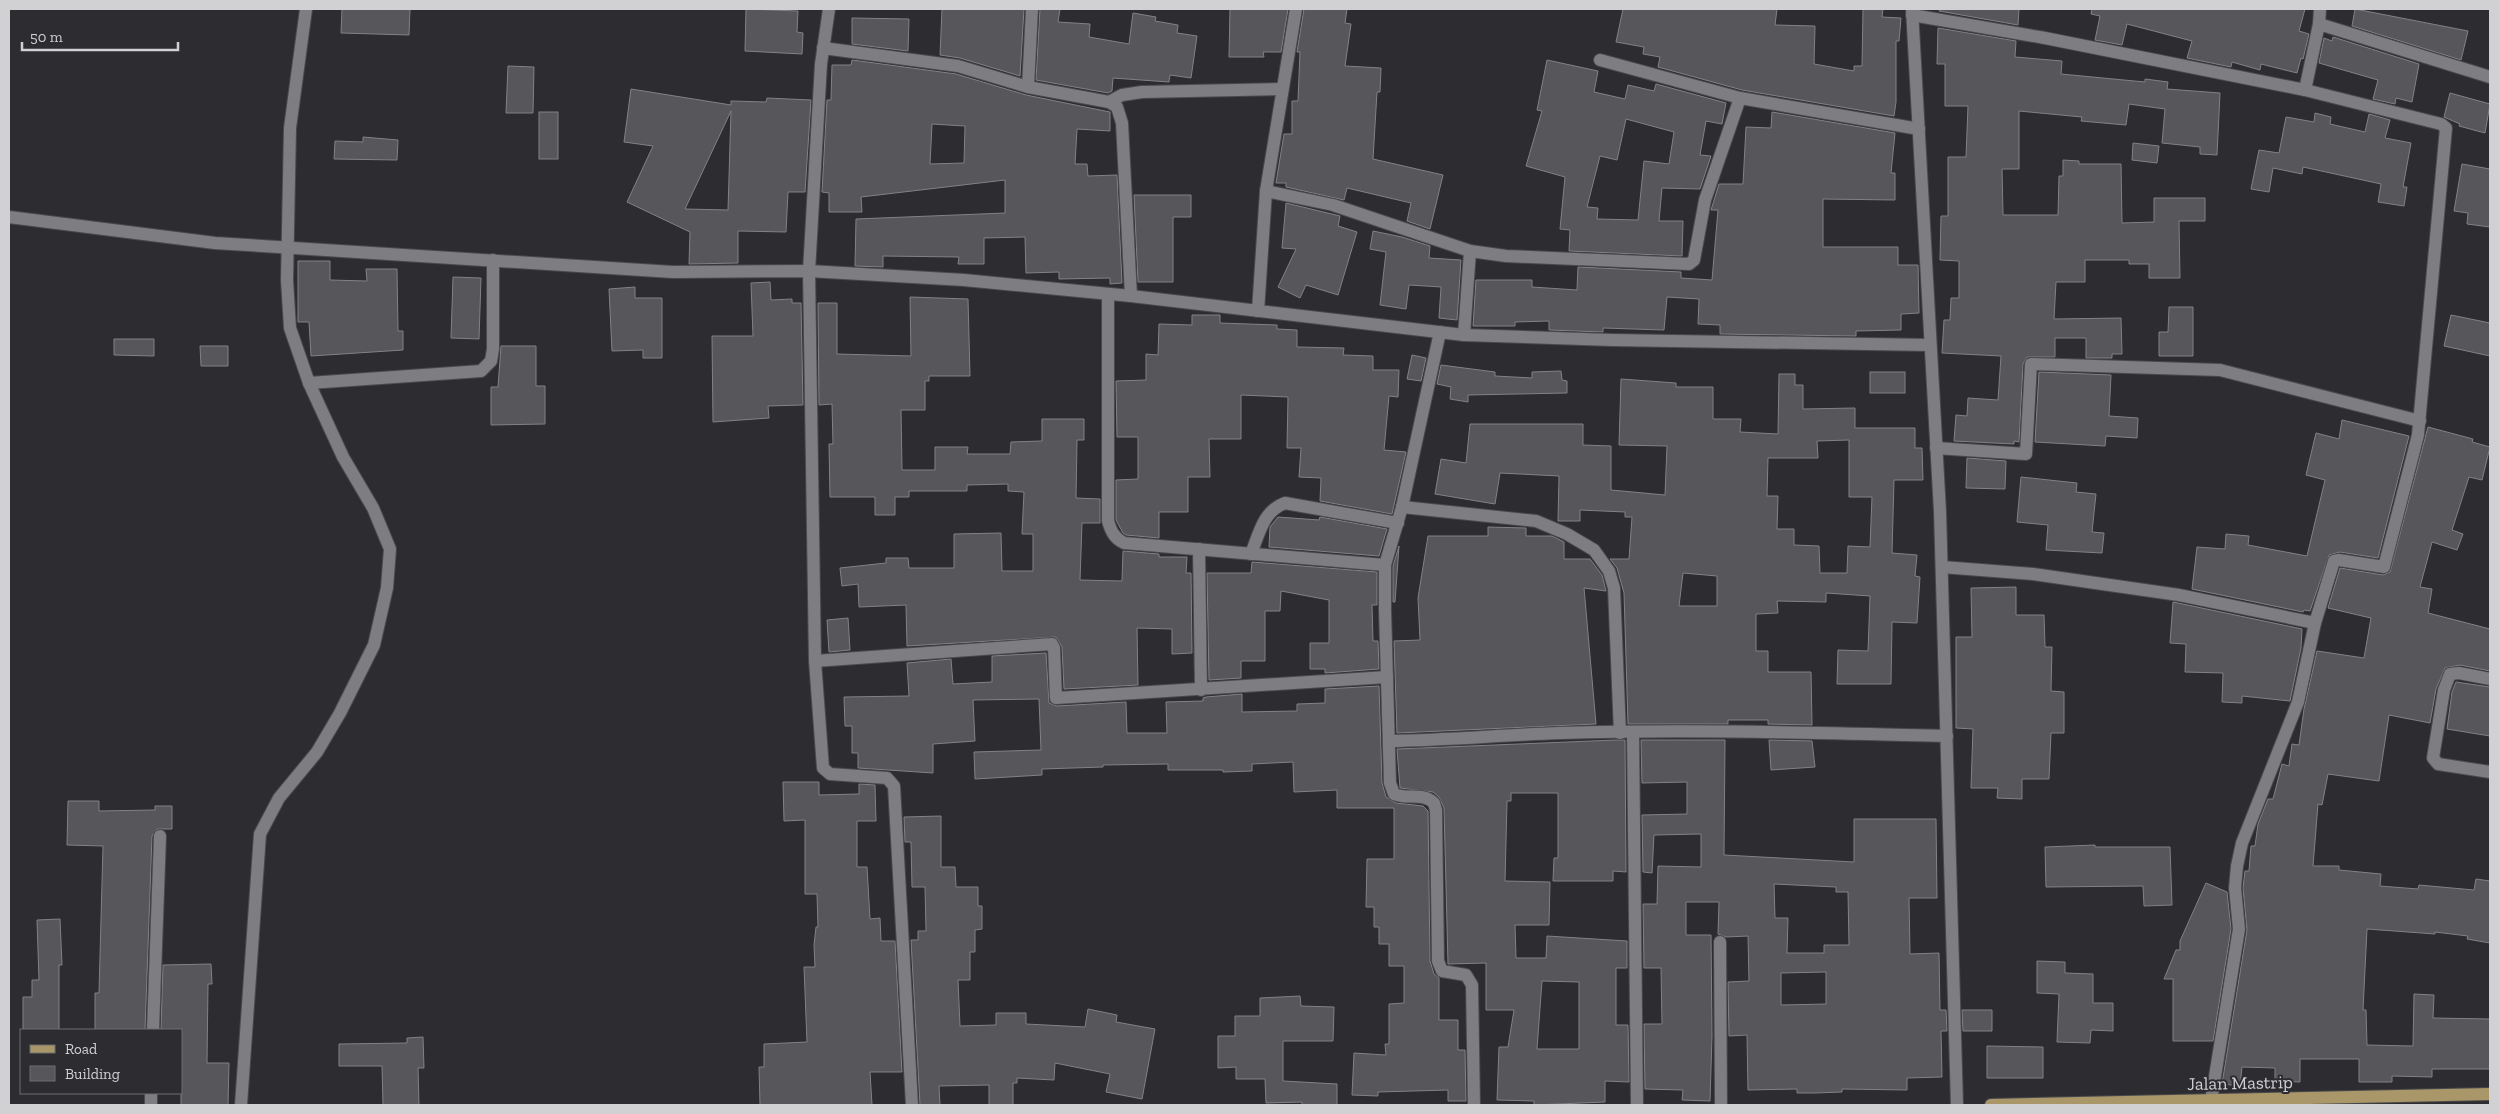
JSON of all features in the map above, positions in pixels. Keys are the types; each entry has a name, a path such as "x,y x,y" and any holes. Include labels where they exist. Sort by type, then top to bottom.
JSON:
{"main road":[{"name":"Jalan Mastrip","path":"1991,1105 2490,1094"}],"street":[{"path":"241,1105 260,834 279,798 317,752 340,713 374,645 387,588 390,549 373,508 343,457 298,359 290,328 288,280 290,128 306,9"},
{"path":"829,9 823,48 809,271 815,661 823,768 825,772 887,778 894,786 912,1105"},
{"path":"1028,87 1032,9"},
{"path":"1258,311 1266,191 1296,9"},
{"path":"2305,90 2319,24 2320,9"},
{"path":"1957,1105 1942,567 1912,12 2305,90 2441,124 2446,128 2418,435 2386,564 2381,568 2339,560 2334,561 2315,623 2298,702 2249,821 2237,866 2235,888 2239,930 2211,1101"},
{"path":"2319,24 2490,77"},
{"path":"823,48 958,66 1028,87 1109,102 1117,107 1122,123 1131,296"},
{"path":"1600,60 1740,98 1919,129"},
{"path":"1109,102 1122,95 1142,92 1282,89"},
{"path":"1266,191 1332,205 1470,252 1506,256 1679,264 1693,262 1705,200 1740,98"},
{"path":"9,217 215,243 289,248 674,272 809,271 964,280 1131,296 1464,335 1612,340 1930,345"},
{"path":"1464,335 1470,252"},
{"path":"309,383 481,371 491,361 493,349 494,260"},
{"path":"1108,295 1108,521 1119,540 1124,543 1386,565"},
{"path":"1440,332 1402,507 1386,565 1384,583 1391,789 1399,796 1425,797 1430,799 1436,810 1438,961 1442,971 1466,975 1472,985 1474,1105"},
{"path":"1936,448 2026,454 2031,364 2220,370 2420,421"},
{"path":"1251,554 1266,515 1274,507 1285,503 1398,523"},
{"path":"1402,507 1536,521 1567,534 1602,557 1614,588 1620,733"},
{"path":"1199,549 1201,690"},
{"path":"1942,567 2033,574 2179,595 2315,623"},
{"path":"815,661 1052,644 1054,648 1056,698 1387,677"},
{"path":"2490,679 2459,673 2450,674 2444,690 2433,758 2438,764 2490,772"},
{"path":"1390,741 1451,740 1560,733 1730,732 1947,736"},
{"path":"1634,733 1637,1105"},
{"path":"153,1029 160,836"},
{"path":"1720,942 1721,1105"}],"building":[{"path":"342,9 410,9 409,35 341,33"},
{"path":"746,9 798,11 797,32 803,33 802,54 745,51"},
{"path":"942,9 1024,9 1020,76 960,58 940,55"},
{"path":"1040,9 1060,9 1058,22 1090,24 1089,37 1129,44 1133,13 1156,17 1155,21 1178,25 1177,33 1197,36 1191,78 1170,75 1169,82 1113,78 1112,91 1108,93 1036,80"},
{"path":"1230,9 1288,9 1281,52 1263,52 1264,57 1229,57"},
{"path":"1304,9 1347,9 1345,23 1351,24 1345,66 1381,68 1380,92 1377,92 1373,159 1443,175 1430,229 1407,221 1411,203 1347,188 1344,200 1286,187 1286,183 1276,183 1284,134 1292,134 1292,101 1298,101 1300,52 1297,52"},
{"path":"1623,9 1777,9 1775,25 1815,26 1814,64 1854,71 1854,66 1862,66 1863,9 1883,9 1882,17 1901,18 1899,41 1896,41 1896,102 1894,116 1742,90 1658,67 1660,57 1643,54 1644,47 1616,42"},
{"path":"1940,9 2019,9 2018,25 1939,11"},
{"path":"2092,9 2305,9 2299,31 2309,34 2303,59 2301,58 2297,73 2261,64 2260,70 2232,62 2231,67 2187,58 2192,41 2127,24 2122,45 2095,40 2100,16 2091,14"},
{"path":"2355,9 2468,31 2461,60 2352,26"},
{"path":"852,18 909,19 908,51 852,44"},
{"path":"1938,28 2016,41 2015,57 2062,61 2061,74 2145,82 2145,79 2168,82 2167,89 2220,93 2217,155 2200,154 2200,147 2162,143 2165,109 2129,104 2126,125 2081,121 2082,117 2019,111 2019,169 2002,169 2003,215 2058,215 2059,176 2063,176 2063,160 2079,161 2079,164 2121,164 2122,223 2154,222 2154,198 2205,198 2205,221 2179,221 2180,278 2149,278 2149,264 2129,264 2129,260 2085,260 2085,282 2056,282 2054,319 2121,318 2122,354 2112,354 2112,358 2086,358 2086,338 2055,338 2055,357 2027,357 2023,364 2019,442 2014,441 2014,444 1954,441 1956,415 1967,416 1968,398 1998,400 2001,356 1942,353 1944,320 1950,320 1951,298 1959,298 1959,261 1940,260 1941,216 1948,216 1948,157 1966,157 1968,106 1945,106 1945,64 1937,64"},
{"path":"2333,37 2419,64 2412,102 2396,98 2395,104 2373,99 2378,80 2319,63 2324,38 2332,41"},
{"path":"852,60 956,74 1026,95 1110,112 1110,131 1077,129 1075,164 1087,164 1088,176 1117,175 1122,283 1110,284 1110,278 1059,279 1059,272 1026,273 1025,237 984,238 984,264 958,264 959,257 883,256 883,267 855,266 856,219 1005,213 1005,180 861,197 862,212 829,212 829,193 822,192 827,100 831,100 832,65 851,65","holes":["932,124 965,126 964,163 930,164"]},
{"path":"1547,60 1598,71 1594,92 1625,99 1628,85 1654,91 1656,84 1726,103 1722,124 1706,121 1700,155 1711,156 1700,189 1662,188 1659,221 1683,221 1682,256 1569,251 1570,230 1560,229 1565,177 1526,166 1542,111 1537,110","holes":["1626,119 1674,132 1669,164 1644,161 1638,220 1597,219 1598,208 1587,207 1600,156 1617,160"]},
{"path":"508,66 534,67 533,113 506,113"},
{"path":"631,89 731,105 731,101 766,102 767,98 811,100 805,192 788,192 786,232 738,231 738,263 689,264 690,232 627,202 653,146 624,142","holes":["731,111 728,210 685,209"]},
{"path":"2450,93 2490,104 2485,133 2459,126 2460,124 2444,117"},
{"path":"539,112 558,112 558,159 539,159"},
{"path":"1772,112 1895,133 1891,173 1895,173 1895,200 1823,199 1823,247 1898,247 1898,265 1918,265 1919,313 1901,314 1901,330 1856,331 1856,336 1720,334 1720,325 1698,324 1699,299 1667,297 1664,330 1603,328 1603,332 1549,330 1549,321 1515,322 1515,326 1473,326 1476,280 1532,280 1532,287 1577,290 1578,267 1681,272 1681,278 1712,280 1718,210 1711,210 1719,184 1743,184 1746,127 1771,128"},
{"path":"2315,113 2331,117 2330,124 2365,132 2369,114 2390,120 2385,138 2411,143 2403,187 2407,187 2404,206 2378,202 2381,184 2303,167 2302,174 2273,168 2269,192 2251,189 2259,150 2279,153 2286,117 2314,122"},
{"path":"363,137 398,140 397,160 334,159 335,141 363,142"},
{"path":"2133,143 2159,146 2157,163 2132,160"},
{"path":"2462,164 2490,169 2490,227 2467,224 2468,213 2454,211"},
{"path":"1134,195 1191,195 1191,217 1173,217 1173,282 1138,282"},
{"path":"1286,203 1340,216 1338,226 1357,232 1338,295 1306,285 1300,298 1278,287 1296,249 1282,248"},
{"path":"1373,231 1402,237 1430,246 1429,258 1461,260 1457,320 1439,318 1441,287 1409,285 1406,309 1380,305 1386,252 1370,249"},
{"path":"298,261 330,261 330,280 367,281 366,269 397,269 398,331 403,331 403,350 311,356 309,322 298,322"},
{"path":"453,277 481,278 479,339 451,338"},
{"path":"770,282 771,300 792,299 792,303 801,303 803,405 768,406 769,418 713,422 712,336 753,336 751,283"},
{"path":"635,287 635,298 662,298 662,358 643,358 643,350 612,351 609,289"},
{"path":"910,297 968,299 970,376 929,376 929,381 925,381 925,410 901,410 902,470 935,470 935,447 968,447 967,454 1010,454 1011,442 1042,441 1042,419 1084,419 1084,440 1077,440 1076,498 1100,499 1100,523 1082,523 1080,580 1122,581 1123,551 1159,554 1159,557 1187,557 1186,573 1191,573 1192,653 1172,654 1172,629 1137,628 1138,685 1064,689 1062,647 1056,637 907,646 906,605 859,607 858,584 842,586 840,568 886,563 886,558 908,558 909,568 954,568 954,534 1001,533 1002,571 1033,571 1033,534 1022,534 1024,492 1008,491 1008,484 967,485 967,491 909,491 909,497 895,497 895,515 875,515 875,497 830,497 829,444 833,444 832,404 819,405 818,303 837,303 837,354 911,356"},
{"path":"2169,307 2193,307 2193,356 2159,356 2159,332 2168,332"},
{"path":"1192,315 1220,315 1220,323 1277,325 1277,329 1297,330 1297,347 1344,348 1343,355 1373,356 1373,370 1399,370 1398,397 1389,396 1384,450 1406,452 1392,514 1320,501 1321,478 1299,477 1301,448 1287,448 1288,397 1241,395 1241,439 1209,439 1210,477 1188,477 1188,512 1159,512 1159,538 1126,535 1123,533 1116,520 1116,480 1138,479 1138,437 1117,437 1116,381 1146,380 1146,354 1158,355 1159,324 1192,325"},
{"path":"2451,315 2490,323 2490,356 2444,346"},
{"path":"114,339 154,339 154,356 114,355"},
{"path":"200,346 228,346 228,366 201,366"},
{"path":"501,346 536,346 536,386 545,386 545,424 491,425 491,387 498,387"},
{"path":"1412,355 1426,358 1421,381 1407,379"},
{"path":"1441,365 1495,372 1495,376 1532,378 1532,372 1561,371 1562,380 1567,381 1567,393 1468,395 1468,402 1450,399 1451,387 1437,384"},
{"path":"1870,372 1905,372 1905,393 1870,393"},
{"path":"2039,372 2111,375 2109,416 2138,418 2137,438 2106,436 2105,446 2035,442"},
{"path":"1779,374 1795,374 1795,385 1803,385 1803,409 1855,408 1855,428 1915,428 1915,448 1922,448 1923,480 1894,480 1892,553 1917,555 1915,576 1920,577 1917,623 1892,622 1891,684 1837,684 1838,650 1868,651 1870,596 1826,593 1826,602 1777,601 1778,613 1756,614 1756,651 1768,651 1768,672 1811,672 1812,725 1768,724 1768,720 1728,720 1728,724 1628,724 1624,593 1617,568 1610,559 1629,559 1632,517 1625,517 1625,512 1580,510 1580,521 1558,521 1559,476 1500,473 1495,504 1435,494 1441,459 1466,463 1470,424 1583,424 1583,445 1611,446 1611,490 1665,495 1667,446 1619,445 1621,379 1676,383 1676,387 1713,387 1713,419 1741,419 1740,432 1778,434","holes":["1849,440 1849,497 1872,497 1870,547 1848,546 1847,573 1820,573 1819,546 1794,545 1794,529 1777,529 1778,496 1767,496 1768,458 1818,458 1817,441","1683,573 1717,576 1717,606 1679,606"]},
{"path":"2342,420 2409,436 2378,558 2340,552 2329,555 2310,611 2304,610 2303,612 2192,589 2197,547 2225,549 2226,534 2249,536 2248,545 2307,556 2325,480 2306,475 2316,433 2339,439"},
{"path":"2428,427 2473,439 2472,442 2490,447 2482,480 2469,477 2452,530 2463,534 2457,550 2432,542 2420,587 2432,589 2428,613 2490,629 2490,671 2460,665 2445,668 2436,689 2430,723 2389,715 2379,781 2328,774 2322,805 2318,804 2313,866 2339,866 2339,870 2381,874 2380,886 2418,889 2419,885 2474,890 2476,879 2490,881 2490,943 2467,939 2468,936 2435,932 2435,934 2367,929 2363,1010 2366,1010 2367,1045 2413,1046 2414,994 2434,995 2433,1018 2490,1019 2490,1069 2432,1069 2432,1077 2392,1076 2392,1082 2359,1082 2359,1059 2300,1059 2300,1082 2275,1081 2275,1068 2242,1067 2240,1086 2222,1084 2247,930 2243,888 2245,871 2249,871 2251,846 2255,846 2258,824 2268,799 2273,799 2282,764 2289,766 2292,744 2299,745 2304,709 2317,651 2364,658 2371,618 2328,608 2340,568 2383,575 2390,572"},
{"path":"1967,458 2006,461 2005,489 1966,488"},
{"path":"2021,477 2077,483 2076,492 2096,494 2092,532 2104,533 2102,553 2046,550 2048,525 2017,522"},
{"path":"1278,517 1319,520 1320,517 1387,529 1379,556 1269,547 1270,527"},
{"path":"1488,527 1526,528 1526,536 1552,536 1564,542 1564,559 1590,559 1602,575 1606,591 1584,588 1596,724 1397,733 1394,641 1420,640 1418,598 1428,536 1488,536"},
{"path":"1399,546 1395,602 1393,602 1393,566"},
{"path":"1252,562 1377,572 1377,605 1372,605 1373,641 1378,641 1379,669 1325,673 1325,669 1310,669 1310,643 1329,643 1329,600 1281,591 1280,611 1265,611 1265,661 1241,661 1241,678 1209,680 1207,573 1251,573"},
{"path":"2016,587 2016,615 2044,615 2045,647 2052,647 2051,691 2064,692 2064,733 2051,733 2049,779 2022,779 2022,799 1997,798 1998,788 1971,788 1973,729 1956,728 1956,637 1972,637 1971,588"},
{"path":"2173,602 2302,629 2301,648 2290,701 2242,696 2242,703 2222,702 2223,673 2185,672 2186,644 2170,643"},
{"path":"848,618 850,650 829,652 827,620"},
{"path":"1046,653 1049,703 1057,706 1126,702 1127,733 1167,733 1166,702 1203,701 1203,698 1206,697 1242,694 1242,712 1297,711 1297,704 1325,703 1325,689 1379,686 1382,783 1386,797 1396,803 1423,806 1428,811 1430,961 1434,974 1439,978 1439,1020 1458,1020 1458,1050 1465,1050 1466,1101 1448,1101 1448,1090 1378,1092 1378,1096 1352,1095 1354,1053 1386,1055 1385,1044 1389,1044 1389,1004 1404,1003 1404,966 1389,966 1389,944 1379,944 1379,927 1374,927 1374,907 1366,907 1367,859 1394,859 1394,808 1337,808 1337,790 1294,792 1293,762 1252,764 1252,771 1223,772 1223,770 1168,770 1168,764 1103,765 1103,767 1042,769 1042,775 975,779 974,752 1041,750 1039,699 973,700 975,741 933,744 933,773 858,768 858,753 852,753 852,726 845,726 844,697 909,696 907,663 951,659 953,684 992,682 992,656"},
{"path":"2456,682 2490,687 2490,736 2447,729 2452,692"},
{"path":"1625,740 1626,872 1613,871 1613,881 1553,881 1554,858 1558,858 1558,793 1511,793 1511,801 1507,801 1505,881 1550,882 1549,925 1515,925 1516,958 1546,958 1547,936 1627,941 1627,968 1616,968 1616,1025 1628,1025 1629,1082 1605,1081 1605,1102 1534,1105 1534,1101 1497,1100 1499,1047 1508,1047 1514,1010 1486,1010 1486,963 1448,964 1444,808 1439,797 1433,792 1400,788 1397,749","holes":["1542,981 1579,982 1579,1049 1537,1049"]},
{"path":"1641,740 1725,740 1724,855 1854,862 1854,819 1936,819 1937,898 1909,898 1910,954 1939,953 1940,1010 1946,1010 1947,1031 1941,1031 1942,1077 1907,1078 1907,1090 1842,1089 1842,1092 1797,1093 1797,1089 1748,1090 1747,1035 1729,1036 1728,982 1749,981 1748,936 1726,937 1718,934 1719,902 1686,902 1686,935 1711,935 1712,1036 1710,1101 1682,1100 1683,1090 1645,1089 1644,1024 1662,1024 1661,968 1644,968 1643,904 1657,904 1658,866 1701,867 1701,834 1654,835 1652,873 1643,872 1642,815 1687,814 1687,782 1642,783","holes":["1774,884 1836,887 1836,892 1848,892 1849,945 1824,945 1824,953 1787,953 1788,918 1775,918","1826,972 1826,1004 1781,1005 1781,973"]},
{"path":"1769,740 1812,741 1815,767 1771,770"},
{"path":"783,782 819,782 819,795 859,794 859,784 875,785 876,821 857,821 857,867 867,867 870,919 880,918 881,941 895,941 902,1072 870,1072 872,1105 760,1105 759,1067 764,1067 764,1044 807,1042 804,967 815,967 814,945 816,927 818,927 817,894 805,894 805,820 784,821"},
{"path":"68,801 99,801 99,811 155,810 155,806 172,806 172,829 157,829 152,836 145,1029 95,1029 95,993 99,993 103,846 67,845"},
{"path":"941,816 941,867 955,867 956,887 978,887 978,906 982,906 982,929 975,930 975,952 970,952 970,980 958,980 960,1026 996,1025 996,1013 1026,1013 1026,1024 1085,1027 1088,1009 1117,1015 1116,1022 1155,1029 1142,1099 1106,1092 1110,1074 1055,1063 1054,1080 1017,1078 1017,1083 1013,1083 1013,1105 989,1105 989,1085 939,1086 940,1105 920,1105 911,940 918,940 918,931 926,931 925,887 912,887 911,842 905,842 904,817"},
{"path":"2095,845 2095,847 2170,847 2172,905 2144,906 2143,886 2046,887 2045,847"},
{"path":"2206,883 2227,892 2231,929 2213,1041 2173,1041 2173,979 2164,979 2176,950 2180,950 2180,941"},
{"path":"60,919 62,965 59,965 59,1029 23,1029 23,997 32,997 32,980 39,980 37,920"},
{"path":"2037,961 2065,962 2065,973 2093,974 2093,1003 2113,1003 2113,1031 2091,1030 2090,1043 2057,1042 2059,994 2037,993"},
{"path":"211,964 212,984 208,984 207,1063 229,1063 228,1105 181,1105 182,1029 161,1029 163,965"},
{"path":"1300,996 1301,1006 1334,1007 1333,1041 1283,1041 1283,1081 1337,1084 1337,1105 1302,1105 1302,1102 1266,1103 1265,1079 1236,1079 1236,1067 1218,1068 1218,1036 1235,1036 1235,1016 1260,1016 1260,998"},
{"path":"1962,1010 1992,1010 1992,1031 1963,1031"},
{"path":"423,1037 424,1068 418,1068 419,1105 383,1105 382,1066 339,1066 339,1044 407,1043 407,1038"},
{"path":"1987,1046 2043,1047 2043,1078 1987,1078"}]}
